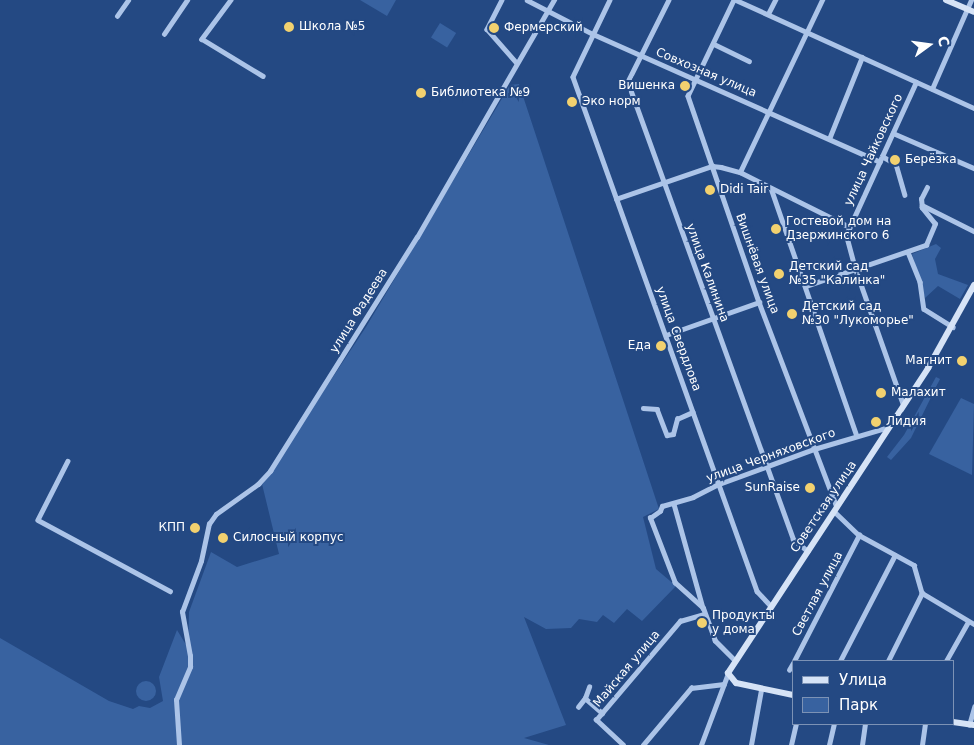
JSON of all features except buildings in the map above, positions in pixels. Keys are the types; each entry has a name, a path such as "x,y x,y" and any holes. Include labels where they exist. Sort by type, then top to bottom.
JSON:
{"street":[{"path":"117,16 128,0"},
{"path":"164,34 187,0"},
{"path":"231,0 202,39 263,76"},
{"path":"502,0 487,29 516,62"},
{"name":"Совхозная улица","path":"527,0 593,34 880,162"},
{"path":"547,11 554,0"},
{"path":"593,34 610,0"},
{"name":"улица Калинина","path":"669,0 628,82 793,539 808,551"},
{"path":"735,0 974,108"},
{"name":"Вишнёвая улица","path":"735,0 688,96 759,302 837,511"},
{"path":"768,14 775,0"},
{"path":"740,172 805,31 822,0"},
{"path":"946,0 971,11"},
{"path":"932,89 971,11 972,0"},
{"name":"улица Фадеева","path":"179,745 176,700 190,667 190,656 182,612 213,519 258,484 270,471 368,319 547,11"},
{"name":"улица Свердлова","path":"593,34 573,77 757,591 770,604"},
{"path":"714,44 749,61"},
{"path":"829,139 862,57"},
{"name":"улица Чайковского","path":"850,227 916,82"},
{"path":"893,133 974,168"},
{"path":"882,156 896,164 905,195"},
{"path":"616,199 712,166 740,172 850,227 846,235 855,269 903,405"},
{"path":"806,286 926,245 935,224 927,217 922,205 927,187"},
{"path":"771,188 857,436"},
{"path":"922,205 974,231"},
{"path":"908,252 920,282 924,309 953,326"},
{"name":"Советская улица","path":"701,745 734,660 770,604 837,511 953,326 974,285"},
{"path":"666,335 759,302"},
{"path":"642,408 657,409 667,435 673,434 677,419 694,412"},
{"name":"улица Черняховского","path":"703,608 675,583 665,561 650,518 660,511 662,506 674,504 719,484 814,449 889,427"},
{"path":"68,461 38,520 170,591"},
{"path":"674,504 704,614 715,641 734,660"},
{"path":"837,511 859,535 914,565 922,593 974,624"},
{"name":"Светлая улица","path":"794,660 859,535"},
{"path":"841,660 895,555"},
{"path":"888,660 922,593"},
{"name":"Майская улица","path":"623,745 596,720 680,621 704,614"},
{"path":"947,660 968,622"},
{"name":"Светлая улица","path":"789,670 792,664"},
{"path":"728,673 736,683 761,690 792,695"},
{"path":"643,745 691,688 724,684"},
{"path":"578,708 585,698 589,687"},
{"path":"751,745 761,690"},
{"path":"585,698 602,713"},
{"path":"954,722 972,725 974,707"},
{"path":"791,745 796,725"},
{"path":"829,745 834,725"},
{"path":"862,745 865,725"},
{"path":"922,745 926,725"}],"green space":[{"path":"360,0 396,0 387,16"},
{"path":"440,23 456,33 447,47 431,37"},
{"path":"519,84 659,509 643,517 656,569 676,586 642,621 627,609 614,623 603,615 597,622 579,619 571,628 546,629 524,617 566,725 524,738 549,745 0,745 0,638 109,701 133,709 139,706 150,708 163,701 159,677 177,630 188,648 189,612 211,552 237,567 279,554 262,484 366,327 510,85"},
{"path":"936,244 941,248 935,259 938,274 968,285 960,299 938,286 925,298 912,254"},
{"path":"936,377 940,379 911,438 891,460 887,457 904,435"},
{"path":"961,398 974,404 972,475 929,454"},
{"path":"146,681 153,684 156,691 153,698 146,701 139,698 136,691 139,684"}],"place":[{"name":"Школа №5","path":"289,27"},
{"name":"Фермерский","path":"494,28"},
{"name":"Вишенка","path":"685,86"},
{"name":"Библиотека №9","path":"421,93"},
{"name":"Эко норм","path":"572,102"},
{"name":"Берёзка","path":"895,160"},
{"name":"Didi Tair","path":"710,190"},
{"name":"Гостевой дом на Дзержинского 6","path":"776,229"},
{"name":"Детский сад №35 \"Калинка\"","path":"779,274"},
{"name":"Детский сад №30 \"Лукоморье\"","path":"792,314"},
{"name":"Еда","path":"661,346"},
{"name":"Магнит","path":"962,361"},
{"name":"Малахит","path":"881,393"},
{"name":"Лидия","path":"876,422"},
{"name":"SunRaise","path":"810,488"},
{"name":"КПП","path":"195,528"},
{"name":"Силосный корпус","path":"223,538"},
{"name":"Продукты у дома","path":"702,623"}]}
